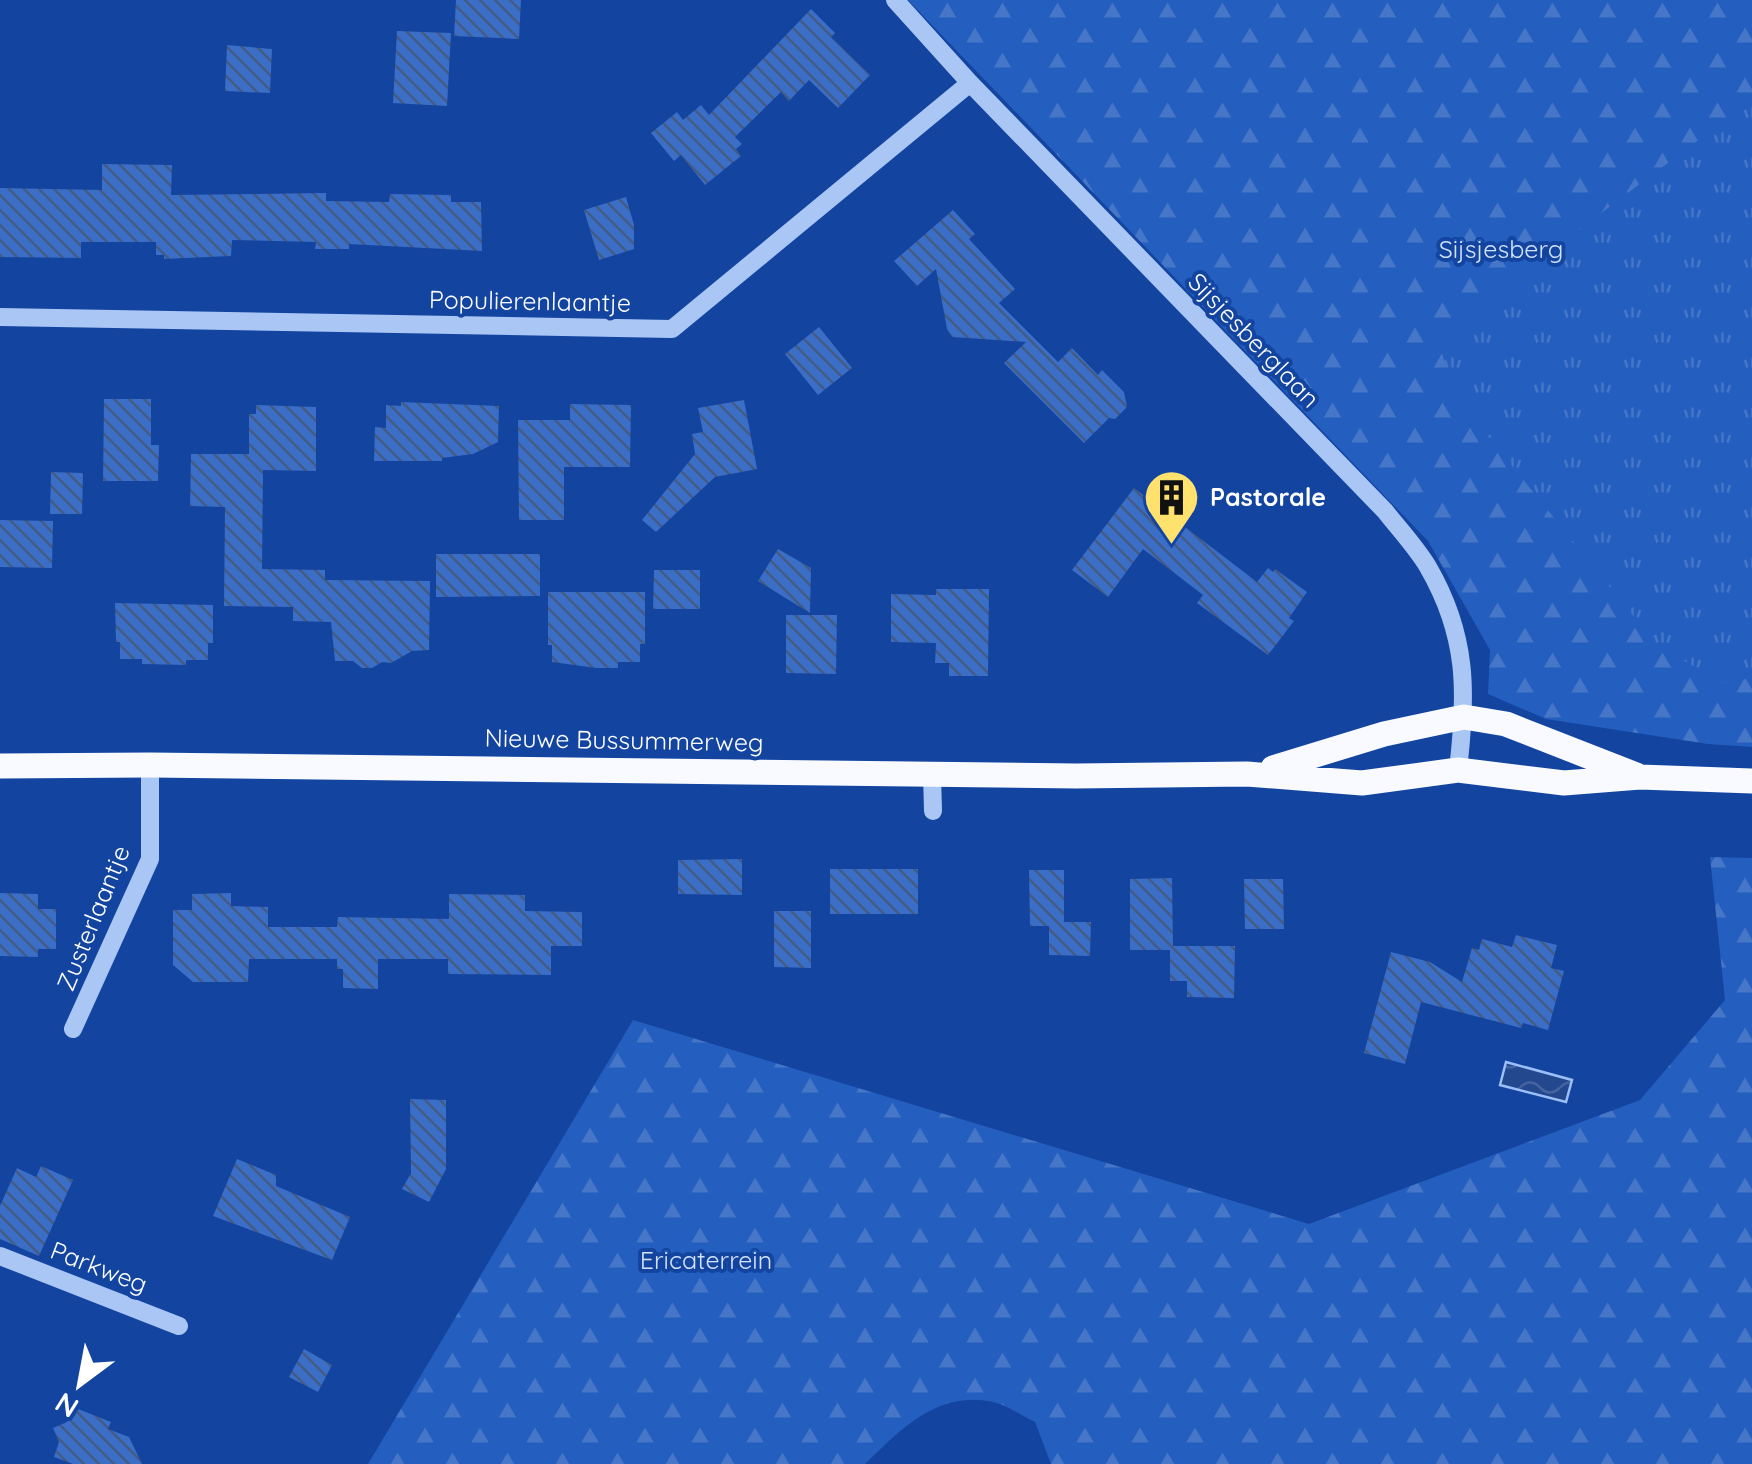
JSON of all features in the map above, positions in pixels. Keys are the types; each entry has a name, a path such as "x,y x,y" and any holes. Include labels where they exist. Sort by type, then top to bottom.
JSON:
{"main road":[{"name":"Nieuwe Bussummerweg","path":"1247,774 1384,734 1464,717 1506,724 1640,776"},
{"name":"Nieuwe Bussummerweg","path":"0,766 1247,774 1362,783 1458,770 1564,783 1640,776 1752,781"}],"street":[{"name":"Sijsjesberglaan","path":"896,0 970,83 1385,511 1427,565 1455,624 1462,655 1464,717 1458,770"},
{"name":"Populierenlaantje","path":"0,316 672,329 970,83"},
{"name":"Zusterlaantje","path":"74,1028 150,859 150,764"},
{"path":"932,774 933,811"},
{"name":"Parkweg","path":"0,1256 178,1326"}],"green space":[{"name":"Sijsjesberg","path":"908,0 1752,0 1752,100 1437,336 1454,394 1656,644 1722,683 1752,678 1752,747 1546,719 1488,694 1490,650 1428,541"},
{"name":"Sijsjesberg","path":"1752,0 1752,745 1432,537 986,71"},
{"name":"Ericaterrein","path":"1710,857 1752,858 1752,1464 1051,1464 1035,1422 998,1403 973,1400 938,1407 922,1415 865,1464 368,1464 633,1020 1309,1224 1640,1100 1725,1000"}],"water":[{"path":"1506,1062 1572,1080 1566,1102 1500,1085"}],"building":[{"path":"456,0 521,0 519,39 454,36"},
{"path":"811,9 835,33 831,37 870,75 838,108 809,80 789,101 781,92 735,137 742,144 736,149 741,156 705,185 681,155 674,161 651,133 677,112 683,120 701,105 709,115"},
{"path":"397,31 451,33 447,106 393,103"},
{"path":"227,45 272,49 270,93 225,91"},
{"path":"102,164 172,165 171,195 326,193 326,201 389,202 390,194 451,195 451,202 481,202 482,251 349,244 349,249 315,249 316,242 232,240 231,256 164,259 164,255 156,255 156,242 81,242 81,258 0,257 0,188 102,190"},
{"path":"626,197 634,225 634,249 599,260 584,210"},
{"path":"953,210 975,234 969,239 1015,289 999,303 1058,362 1072,348 1098,375 1102,370 1124,392 1127,407 1115,419 1109,418 1084,443 1004,363 1026,342 952,337 947,329 936,269 917,286 894,261"},
{"path":"819,327 852,368 818,395 785,354"},
{"path":"104,399 151,399 151,445 159,445 158,481 103,481"},
{"path":"744,400 757,469 715,477 656,532 642,520 695,454 692,434 703,432 698,408"},
{"path":"401,402 499,406 498,442 473,454 442,461 374,461 375,427 386,428 386,405 401,406"},
{"path":"570,404 631,405 630,467 564,467 564,520 519,520 518,420 570,420"},
{"path":"256,405 316,407 316,471 263,470 262,569 325,570 325,580 430,581 429,650 412,651 391,663 362,668 353,661 335,661 331,622 293,621 293,607 224,606 225,507 190,506 191,454 249,454 249,414 256,414"},
{"path":"51,472 83,473 82,514 50,514"},
{"path":"1134,488 1257,582 1268,568 1273,572 1275,569 1307,592 1289,618 1294,621 1268,655 1197,603 1203,595 1143,549 1108,597 1072,570"},
{"path":"0,520 53,521 52,568 0,567"},
{"path":"778,549 811,568 810,613 758,581"},
{"path":"436,554 540,554 540,596 436,597"},
{"path":"654,570 700,570 700,609 653,609"},
{"path":"936,589 989,589 988,676 949,676 949,663 935,663 936,643 891,642 891,594 936,595"},
{"path":"548,592 645,592 645,644 640,644 640,662 596,668 552,662 552,645 548,645"},
{"path":"115,603 213,605 213,643 208,643 208,660 186,660 186,665 120,659"},
{"path":"786,615 837,615 836,674 786,673"},
{"path":"742,859 742,895 678,894 678,860"},
{"path":"830,869 918,869 918,914 830,914"},
{"path":"1029,870 1064,870 1064,922 1091,922 1090,956 1049,955 1049,926 1030,926"},
{"path":"1172,878 1173,946 1235,946 1234,998 1187,997 1187,981 1170,981 1170,950 1130,950 1130,879"},
{"path":"1244,879 1283,879 1284,929 1245,929"},
{"path":"0,893 38,894 38,909 56,909 56,949 38,949 38,957 0,956"},
{"path":"231,893 231,906 268,907 268,927 337,927 338,917 449,919 449,894 525,895 525,911 582,912 582,946 551,946 551,975 448,974 448,959 378,959 378,989 343,988 343,969 337,969 337,959 249,959 248,982 193,982 173,965 173,910 192,910 192,894"},
{"path":"774,911 811,911 811,968 774,967"},
{"path":"1516,935 1557,945 1551,968 1564,971 1548,1030 1523,1023 1521,1028 1421,1002 1405,1064 1364,1053 1391,952 1430,962 1462,982 1472,948 1479,950 1482,939 1512,947"},
{"path":"410,1099 446,1100 446,1169 429,1202 402,1189 411,1173"},
{"path":"237,1159 276,1175 276,1186 350,1217 332,1260 213,1216"},
{"path":"41,1166 73,1180 39,1256 0,1239 0,1206 17,1168 36,1177"},
{"path":"304,1349 332,1365 318,1392 289,1377"},
{"path":"73,1407 111,1422 108,1429 129,1437 142,1464 73,1464 54,1457 59,1442 53,1428 67,1422"}],"place":[{"name":"Pastorale","path":"1171,546"}]}
